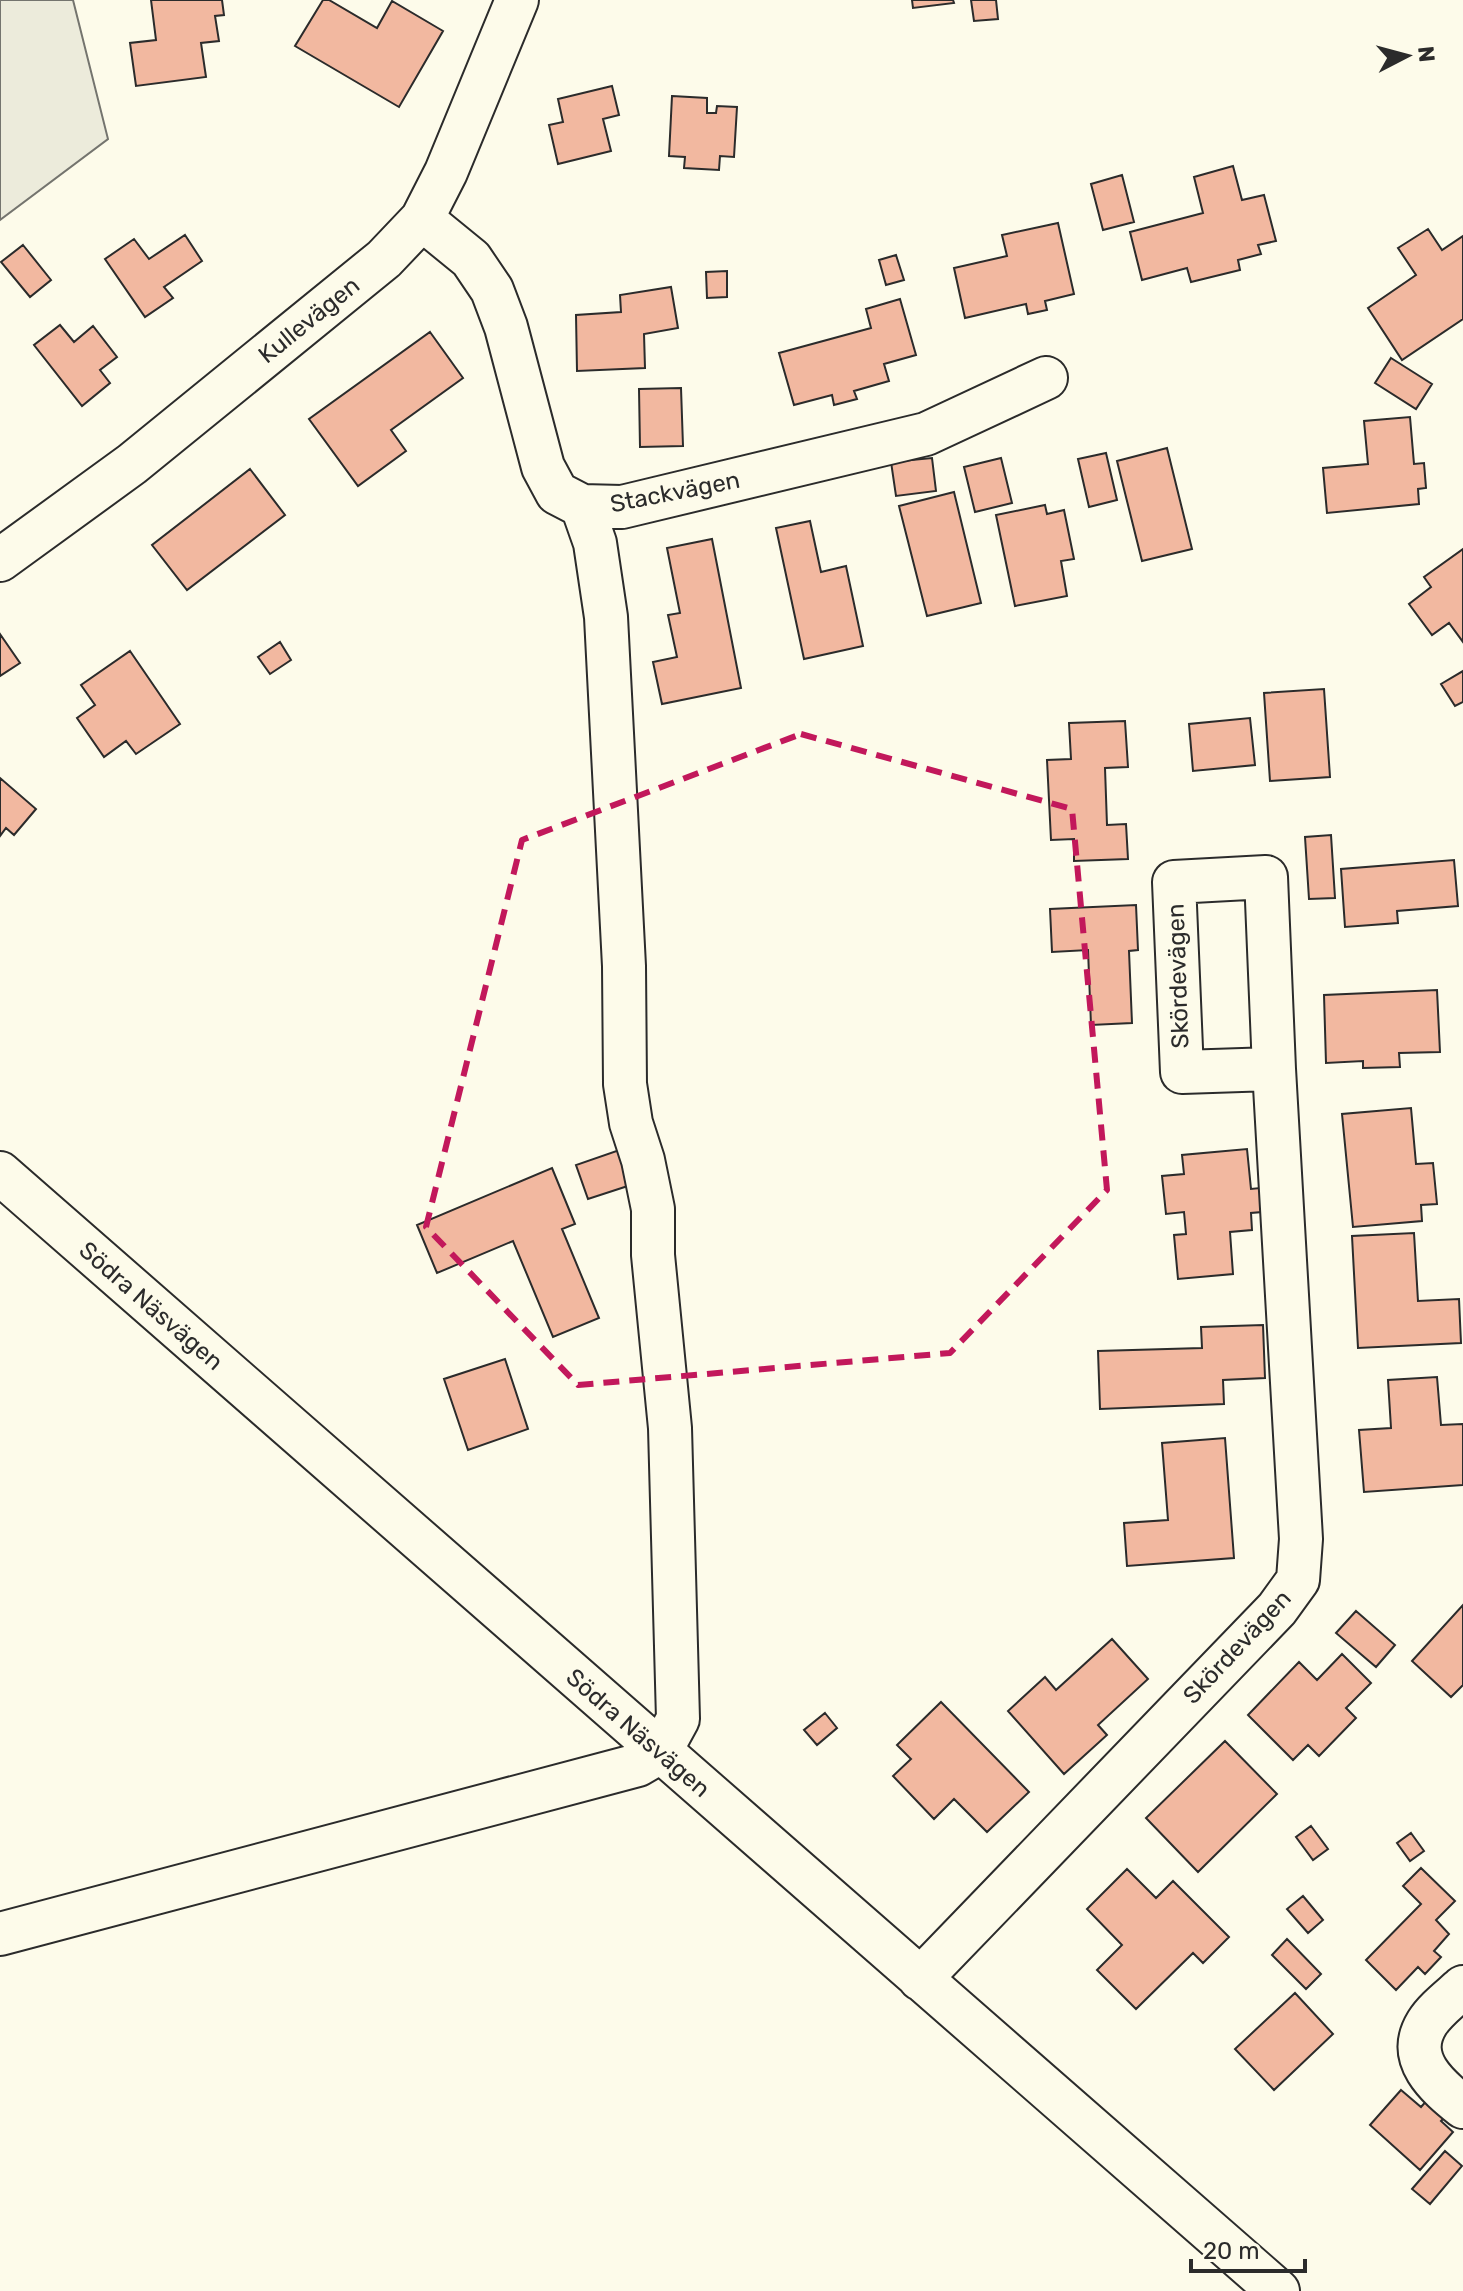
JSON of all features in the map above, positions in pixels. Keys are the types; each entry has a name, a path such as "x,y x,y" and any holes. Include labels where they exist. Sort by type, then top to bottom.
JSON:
{"street":[{"name":"Kullevägen","path":"0,560 156,444 384,259 422,219 452,157 517,0"},
{"name":"Stackvägen","path":"422,219 471,259 492,290 506,327 543,467 557,493 582,506 622,507 926,434 1046,378"},
{"path":"0,1934 638,1765 660,1752 678,1719 670,1428 653,1255 653,1209 643,1160 631,1123 625,1084 624,966 606,617 595,543 582,506"},
{"name":"Skördevägen","path":"920,1979 1277,1609 1298,1580 1301,1539 1266,877 1174,882 1182,1072 1274,1069"},
{"name":"Södra Näsvägen","path":"0,1173 1278,2291"},
{"path":"1463,1987 1428,2021 1418,2042 1430,2077 1463,2107"}],"highlighted area":[{"path":"801,734 1072,809 1107,1190 950,1353 578,1385 426,1227 522,840"}],"shaded area":[{"path":"0,0 73,0 108,139 0,220"}],"building":[{"path":"151,0 222,0 224,15 215,16 219,41 201,43 206,77 136,86 130,43 156,40"},
{"path":"323,0 329,0 377,28 392,1 443,31 399,107 295,46"},
{"path":"912,0 953,0 954,3 913,8"},
{"path":"971,0 996,0 998,19 974,21"},
{"path":"612,86 619,115 603,119 611,151 558,164 549,125 563,122 558,99"},
{"path":"672,96 707,98 707,113 716,113 717,106 737,107 734,157 720,156 719,170 684,168 685,157 669,156"},
{"path":"1233,166 1242,200 1264,195 1276,241 1258,245 1261,254 1238,260 1240,270 1191,282 1187,268 1142,280 1130,232 1203,213 1194,177"},
{"path":"1122,175 1134,222 1103,230 1091,184"},
{"path":"1058,223 1074,294 1045,301 1047,310 1028,314 1026,304 965,318 954,268 1007,256 1002,235"},
{"path":"1428,229 1442,250 1463,236 1463,319 1402,360 1368,308 1416,275 1398,248"},
{"path":"185,235 202,261 164,287 173,298 145,317 105,259 134,239 149,259"},
{"path":"23,245 51,280 30,297 1,262"},
{"path":"896,255 904,280 886,285 879,260"},
{"path":"727,271 727,297 707,298 706,272"},
{"path":"671,287 678,328 644,334 645,368 577,371 576,315 621,312 620,295"},
{"path":"900,299 916,355 884,364 889,381 854,391 857,399 834,405 832,395 794,405 779,353 871,328 866,309"},
{"path":"60,325 74,342 93,326 117,357 100,370 110,383 82,406 34,345"},
{"path":"430,332 463,378 391,430 406,451 358,486 309,419"},
{"path":"1391,358 1432,384 1416,409 1375,383"},
{"path":"681,388 683,446 640,447 639,389"},
{"path":"1410,417 1414,464 1424,463 1426,488 1418,489 1419,504 1327,513 1323,468 1368,464 1364,421"},
{"path":"1167,448 1192,549 1142,561 1117,461"},
{"path":"1106,453 1117,500 1089,507 1078,459"},
{"path":"932,458 936,491 896,496 891,462"},
{"path":"1001,458 1012,503 975,512 964,467"},
{"path":"250,469 285,515 187,590 152,545"},
{"path":"954,492 981,603 927,616 899,506"},
{"path":"1045,505 1047,514 1064,510 1074,559 1061,561 1067,596 1015,606 996,515"},
{"path":"810,521 821,572 846,566 863,646 804,659 776,528"},
{"path":"712,539 741,688 662,704 653,662 677,657 668,615 680,613 667,548"},
{"path":"1463,549 1463,642 1449,623 1432,635 1409,604 1431,587 1424,577"},
{"path":"0,634 20,663 0,676"},
{"path":"280,642 291,660 270,674 258,657"},
{"path":"130,651 180,724 136,754 126,741 104,757 77,718 95,705 81,685"},
{"path":"1463,671 1463,702 1455,706 1441,684"},
{"path":"1324,689 1330,777 1270,781 1264,693"},
{"path":"1250,718 1255,765 1193,771 1189,724"},
{"path":"1125,721 1128,767 1105,768 1107,825 1126,824 1128,859 1074,861 1074,839 1051,840 1047,760 1071,759 1069,723"},
{"path":"0,778 36,809 14,835 6,828 0,836"},
{"path":"1331,835 1335,898 1309,899 1305,837"},
{"path":"1454,860 1458,906 1397,911 1398,923 1345,927 1341,869"},
{"path":"1136,905 1138,950 1129,951 1132,1023 1091,1025 1088,950 1052,952 1050,909"},
{"path":"1437,990 1440,1052 1399,1053 1400,1067 1363,1068 1363,1061 1326,1063 1324,995"},
{"path":"1411,1108 1416,1164 1433,1163 1437,1204 1421,1205 1422,1221 1353,1227 1342,1114"},
{"path":"631,1146 643,1181 588,1199 576,1165"},
{"path":"1247,1149 1251,1189 1260,1188 1262,1212 1251,1213 1252,1230 1230,1232 1233,1274 1178,1279 1174,1235 1186,1234 1184,1212 1166,1214 1162,1176 1184,1174 1182,1155"},
{"path":"552,1168 575,1224 562,1229 599,1318 553,1337 513,1241 437,1273 417,1225"},
{"path":"1414,1233 1418,1301 1459,1299 1461,1343 1358,1348 1352,1236"},
{"path":"1263,1325 1265,1378 1223,1380 1224,1404 1100,1409 1098,1351 1202,1348 1201,1327"},
{"path":"505,1359 528,1429 468,1450 444,1379"},
{"path":"1437,1377 1441,1425 1463,1424 1463,1485 1364,1492 1359,1430 1391,1428 1388,1380"},
{"path":"1225,1438 1234,1558 1127,1566 1124,1523 1168,1520 1162,1443"},
{"path":"1463,1605 1463,1685 1451,1697 1412,1661"},
{"path":"1356,1611 1395,1645 1376,1667 1336,1633"},
{"path":"1112,1639 1148,1679 1098,1725 1107,1735 1064,1774 1008,1711 1045,1677 1056,1690"},
{"path":"1342,1654 1371,1683 1346,1708 1356,1718 1319,1756 1308,1745 1293,1760 1248,1715 1299,1662 1317,1680"},
{"path":"941,1702 1029,1792 987,1832 954,1799 934,1819 893,1776 911,1759 897,1745"},
{"path":"825,1713 837,1728 817,1745 804,1730"},
{"path":"1225,1741 1277,1794 1198,1872 1146,1818"},
{"path":"1311,1826 1328,1849 1313,1860 1296,1837"},
{"path":"1411,1833 1424,1851 1410,1861 1397,1843"},
{"path":"1421,1868 1455,1901 1436,1920 1449,1934 1434,1951 1441,1957 1425,1974 1418,1967 1396,1990 1366,1960 1421,1904 1403,1886"},
{"path":"1127,1869 1156,1898 1173,1881 1229,1937 1203,1963 1193,1953 1136,2009 1097,1970 1122,1945 1087,1909"},
{"path":"1303,1896 1323,1920 1308,1933 1287,1909"},
{"path":"1287,1939 1321,1974 1306,1989 1272,1955"},
{"path":"1295,1993 1333,2034 1274,2090 1235,2049"},
{"path":"1401,2090 1421,2107 1429,2098 1447,2115 1441,2121 1453,2132 1420,2170 1370,2125"},
{"path":"1445,2151 1462,2166 1430,2204 1412,2189"}]}
